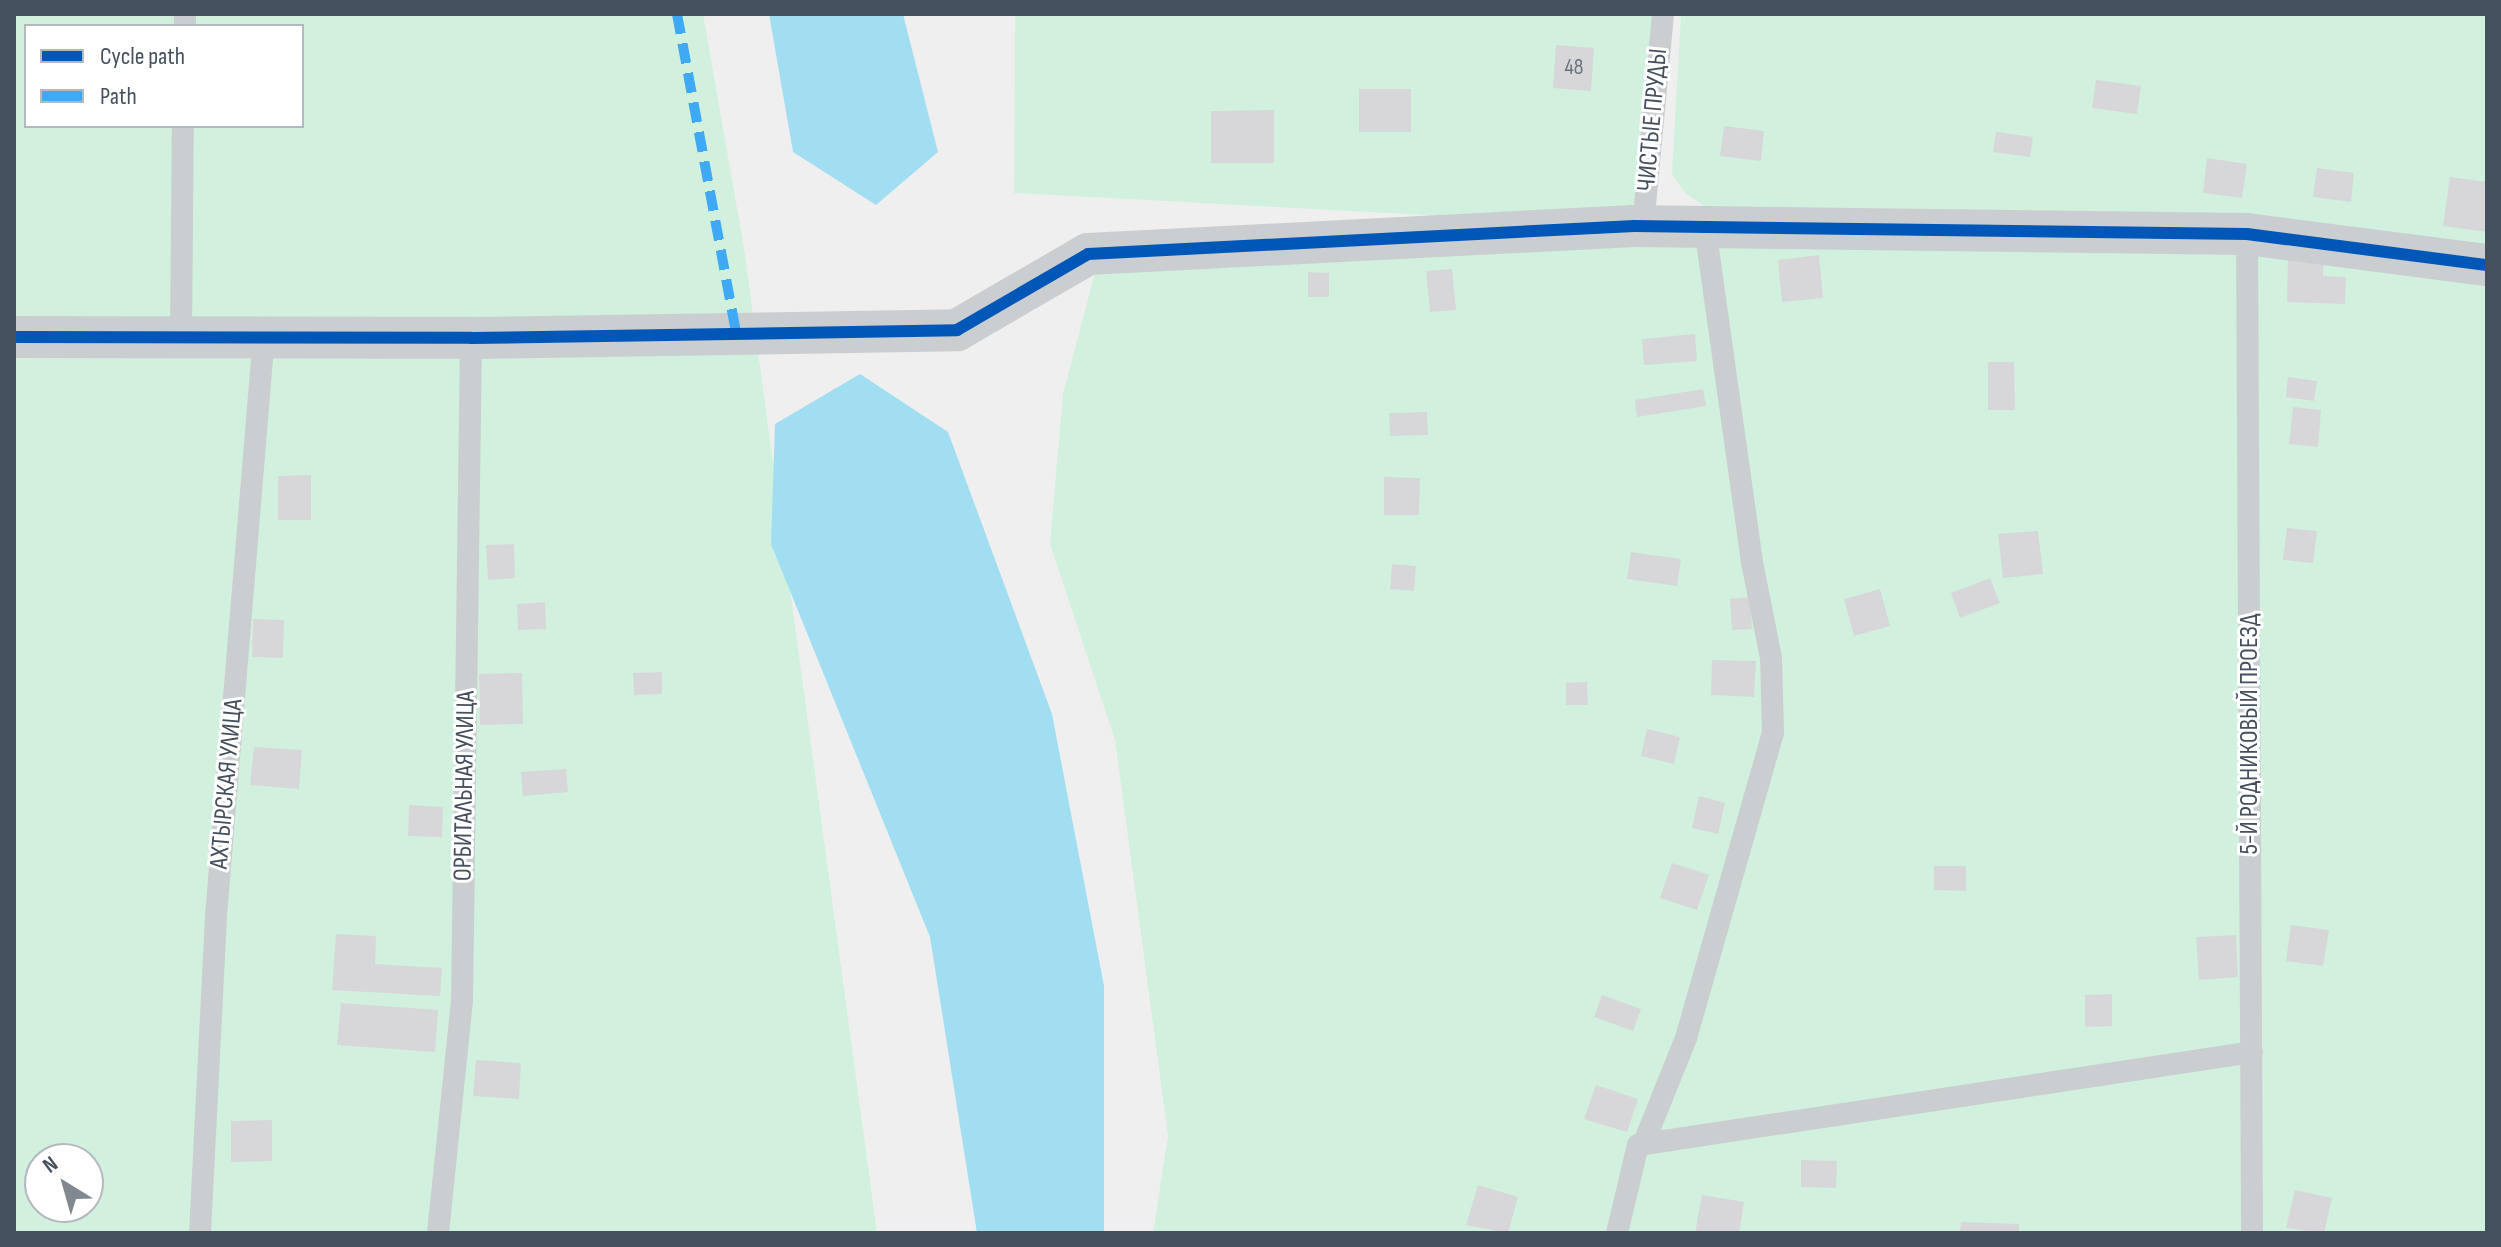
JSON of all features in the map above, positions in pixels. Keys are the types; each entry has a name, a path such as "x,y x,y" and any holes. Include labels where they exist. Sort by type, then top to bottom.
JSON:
{"street":[{"path":"14,337 264,335 471,338 957,330 1088,254 1643,226 2247,234 2487,265"}],"lane":[{"name":"ЧИСТЫЕ ПРУДЫ","path":"1643,226 1663,14"},
{"path":"181,335 183,128"},
{"path":"1643,1145 1686,1038 1773,733 1771,658 1752,562 1705,227"},
{"name":"5-Й РОДНИКОВЫЙ ПРОЕЗД","path":"2247,234 2252,1233"},
{"name":"АХТЫРСКАЯ УЛИЦА","path":"200,1233 216,916 264,335"},
{"name":"ОРБИТАЛЬНАЯ УЛИЦА","path":"438,1233 462,1001 471,338"},
{"path":"1617,1233 1638,1145 2252,1052"}],"green space":[{"path":"14,14 703,14 744,248 877,1233 14,1233"},
{"path":"1015,14 1654,14 1634,226 1014,193"},
{"path":"1681,14 2487,14 2487,254 1706,207 1685,193 1672,174"},
{"path":"1656,240 2250,242 2487,277 2487,1233 1153,1233 1168,1136 1115,740 1050,544 1063,394 1097,265"}],"water":[{"path":"769,14 903,14 938,152 876,205 793,152"},
{"path":"860,374 948,432 1052,714 1104,986 1104,1233 977,1233 930,937 771,544 775,424"}],"building":[{"path":"1556,45 1594,48 1591,91 1553,88"},
{"path":"2096,80 2141,86 2137,114 2092,108"},
{"path":"1359,89 1411,89 1411,132 1359,132"},
{"path":"1274,110 1274,163 1211,163 1211,111"},
{"path":"1724,126 1764,131 1761,161 1720,156"},
{"path":"1996,132 2033,137 2030,157 1993,152"},
{"path":"2207,158 2247,164 2242,198 2203,193"},
{"path":"2317,168 2354,173 2351,202 2313,197"},
{"path":"2450,177 2487,182 2487,232 2443,226"},
{"path":"1819,255 1823,298 1782,302 1778,260"},
{"path":"2288,256 2324,257 2323,276 2346,277 2345,304 2287,302"},
{"path":"1452,269 1456,310 1430,312 1426,271"},
{"path":"1308,272 1329,273 1329,297 1308,297"},
{"path":"1695,334 1697,361 1644,365 1642,339"},
{"path":"1988,362 2014,362 2015,410 1988,410"},
{"path":"2288,377 2317,381 2314,401 2286,397"},
{"path":"1703,389 1706,406 1637,417 1635,400"},
{"path":"2293,407 2321,410 2318,447 2289,444"},
{"path":"1427,412 1428,435 1390,436 1389,413"},
{"path":"311,475 311,520 278,520 278,476"},
{"path":"1384,477 1420,478 1419,515 1384,515"},
{"path":"2287,528 2317,531 2313,563 2283,560"},
{"path":"2038,531 2043,574 2003,578 1998,534"},
{"path":"514,544 515,578 488,580 486,545"},
{"path":"1631,552 1681,559 1677,586 1627,579"},
{"path":"1392,564 1416,566 1414,591 1390,589"},
{"path":"1990,578 2000,603 1960,618 1951,593"},
{"path":"1880,589 1890,626 1854,636 1844,599"},
{"path":"1750,597 1752,629 1732,630 1730,599"},
{"path":"545,602 546,629 518,630 517,604"},
{"path":"253,619 284,620 283,658 252,657"},
{"path":"1712,660 1756,661 1754,697 1711,695"},
{"path":"662,672 662,694 634,695 633,673"},
{"path":"522,673 523,724 480,725 479,674"},
{"path":"1587,682 1588,705 1566,705 1566,683"},
{"path":"1647,729 1680,737 1674,764 1641,756"},
{"path":"254,747 302,750 299,789 250,785"},
{"path":"566,769 568,792 523,796 521,772"},
{"path":"1699,796 1725,803 1718,834 1692,828"},
{"path":"409,805 443,807 442,837 408,836"},
{"path":"1672,863 1709,875 1697,910 1660,898"},
{"path":"1934,866 1966,866 1966,891 1934,890"},
{"path":"2291,925 2329,930 2323,966 2286,961"},
{"path":"336,934 376,936 375,964 442,968 440,996 332,990"},
{"path":"2236,935 2238,977 2199,980 2196,937"},
{"path":"2112,994 2112,1026 2085,1027 2085,995"},
{"path":"1602,995 1641,1009 1633,1031 1594,1017"},
{"path":"341,1003 438,1010 435,1052 337,1045"},
{"path":"476,1060 521,1063 519,1099 473,1096"},
{"path":"1596,1085 1638,1099 1627,1132 1584,1119"},
{"path":"272,1120 272,1161 231,1162 231,1121"},
{"path":"1801,1160 1837,1161 1836,1188 1801,1187"},
{"path":"1478,1185 1518,1197 1508,1233 1466,1225"},
{"path":"2295,1190 2332,1198 2324,1233 2286,1228"},
{"path":"1702,1195 1744,1202 1739,1233 1695,1233"},
{"path":"1961,1222 2019,1224 2019,1233 1960,1233"}],"marked path":[{"path":"677,14 736,333"}],"cycle path":[{"path":"14,337 471,338 957,330 1088,254 1634,226 2247,234 2487,265"}]}
